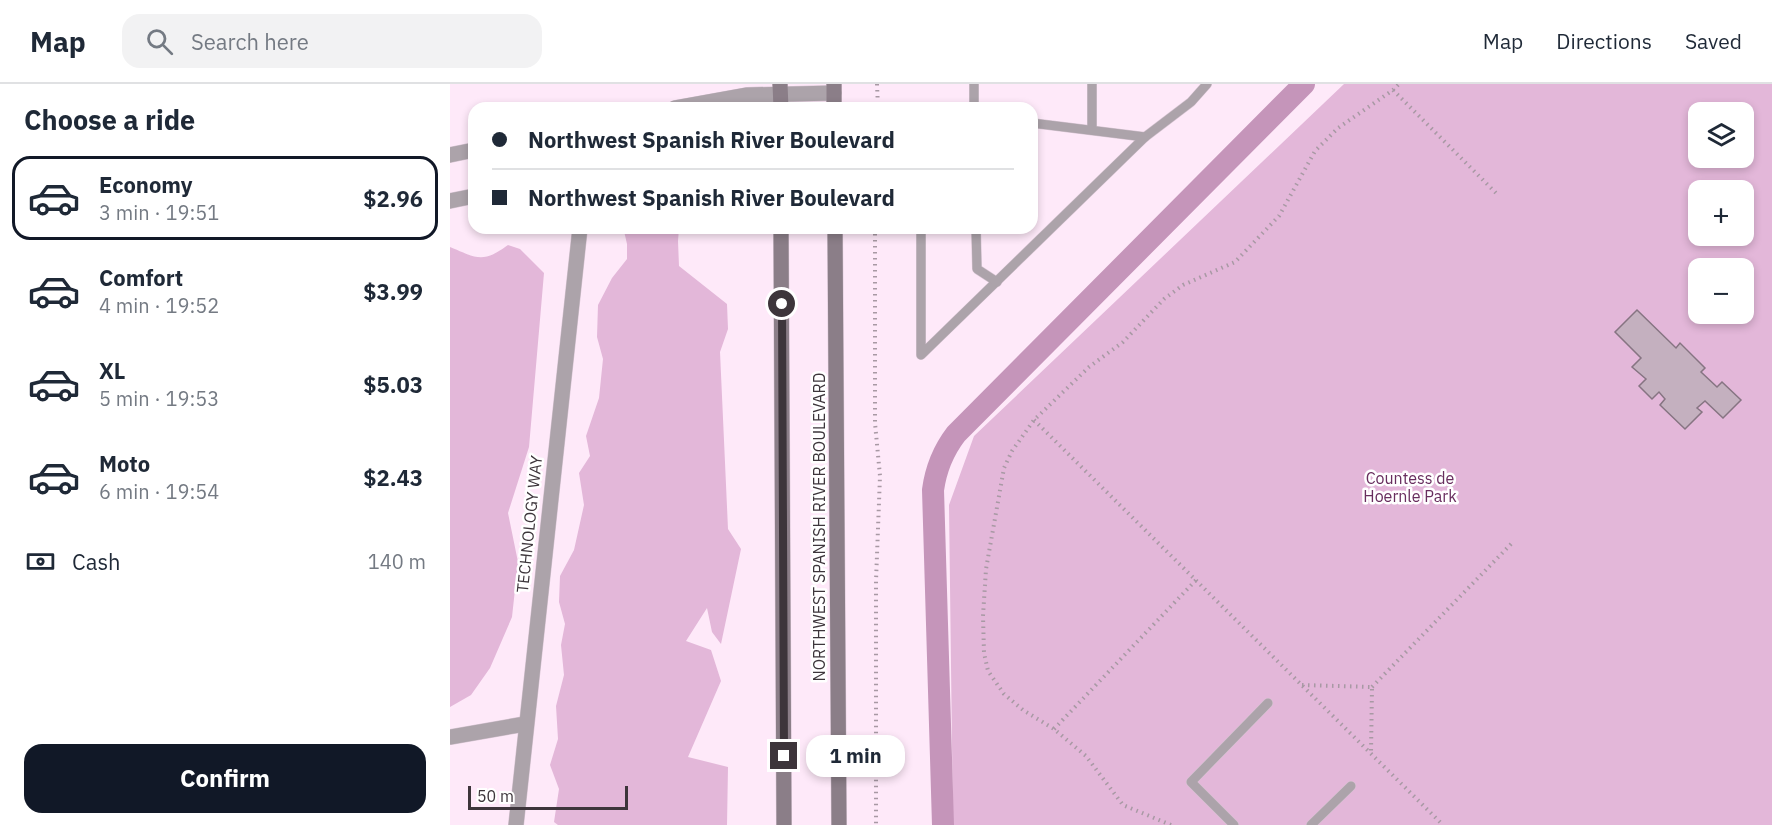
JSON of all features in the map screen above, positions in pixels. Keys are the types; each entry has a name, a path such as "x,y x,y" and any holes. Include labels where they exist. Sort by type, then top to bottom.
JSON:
{"main road":[{"path":"781,234 784,825"},
{"name":"NORTHWEST SPANISH RIVER BOULEVARD","path":"835,234 838,825"}],"street":[{"path":"705,102 730,97 834,95"},
{"path":"450,155 468,151"},
{"path":"450,201 468,197"},
{"name":"TECHNOLOGY WAY","path":"516,825 525,724 579,234"},
{"path":"450,737 525,724"}],"lane":[{"path":"974,84 974,102"},
{"path":"1092,84 1092,130"},
{"path":"921,234 921,355 1145,137 1191,102 1207,84"},
{"path":"1038,124 1145,137"},
{"path":"976,234 977,269 997,282"},
{"path":"1234,825 1191,782 1268,703"},
{"path":"1311,825 1351,786"}],"path":[{"path":"877,84 878,102"},
{"path":"1171,825 1123,805 1086,756 1054,729 1023,710 1004,694 988,671 984,653 983,616 986,569 1005,468 1012,452 1034,420 1089,367 1123,342 1164,299 1184,285 1235,262 1279,216 1315,151 1338,128 1399,84"},
{"path":"1393,90 1498,195"},
{"path":"875,234 875,423 880,476 876,580 876,825"},
{"path":"1034,420 1443,825"},
{"path":"1371,753 1372,687 1512,543"},
{"path":"1054,729 1196,580"},
{"path":"1302,685 1372,687"}],"green space":[{"name":"Countess de Hoernle Park","path":"1344,84 1772,84 1772,825 953,825 949,505 974,436"},
{"path":"625,234 679,234 679,266 727,304 728,329 720,352 728,529 741,549 721,644 712,632 707,608 686,641 711,650 721,681 688,757 728,767 727,825 558,825 554,822 559,789 550,765 558,739 556,706 564,675 561,645 565,624 559,602 560,576 574,550 584,505 579,473 590,456 586,436 599,398 603,359 597,337 598,305 612,278 627,259"},
{"path":"508,245 520,249 544,273 529,447 508,513 518,562 512,617 490,668 471,695 450,707 450,247 473,256 485,257"}],"building":[{"path":"1637,310 1676,348 1680,343 1705,368 1701,372 1717,387 1722,382 1741,400 1723,418 1705,401 1697,408 1702,412 1685,429 1660,405 1665,399 1659,392 1652,399 1639,386 1646,379 1632,367 1641,358 1615,332"}],"waterway":[{"path":"943,825 933,490 944,453 956,434 1304,84"}],"route":[{"path":"782,304 784,756"}]}
